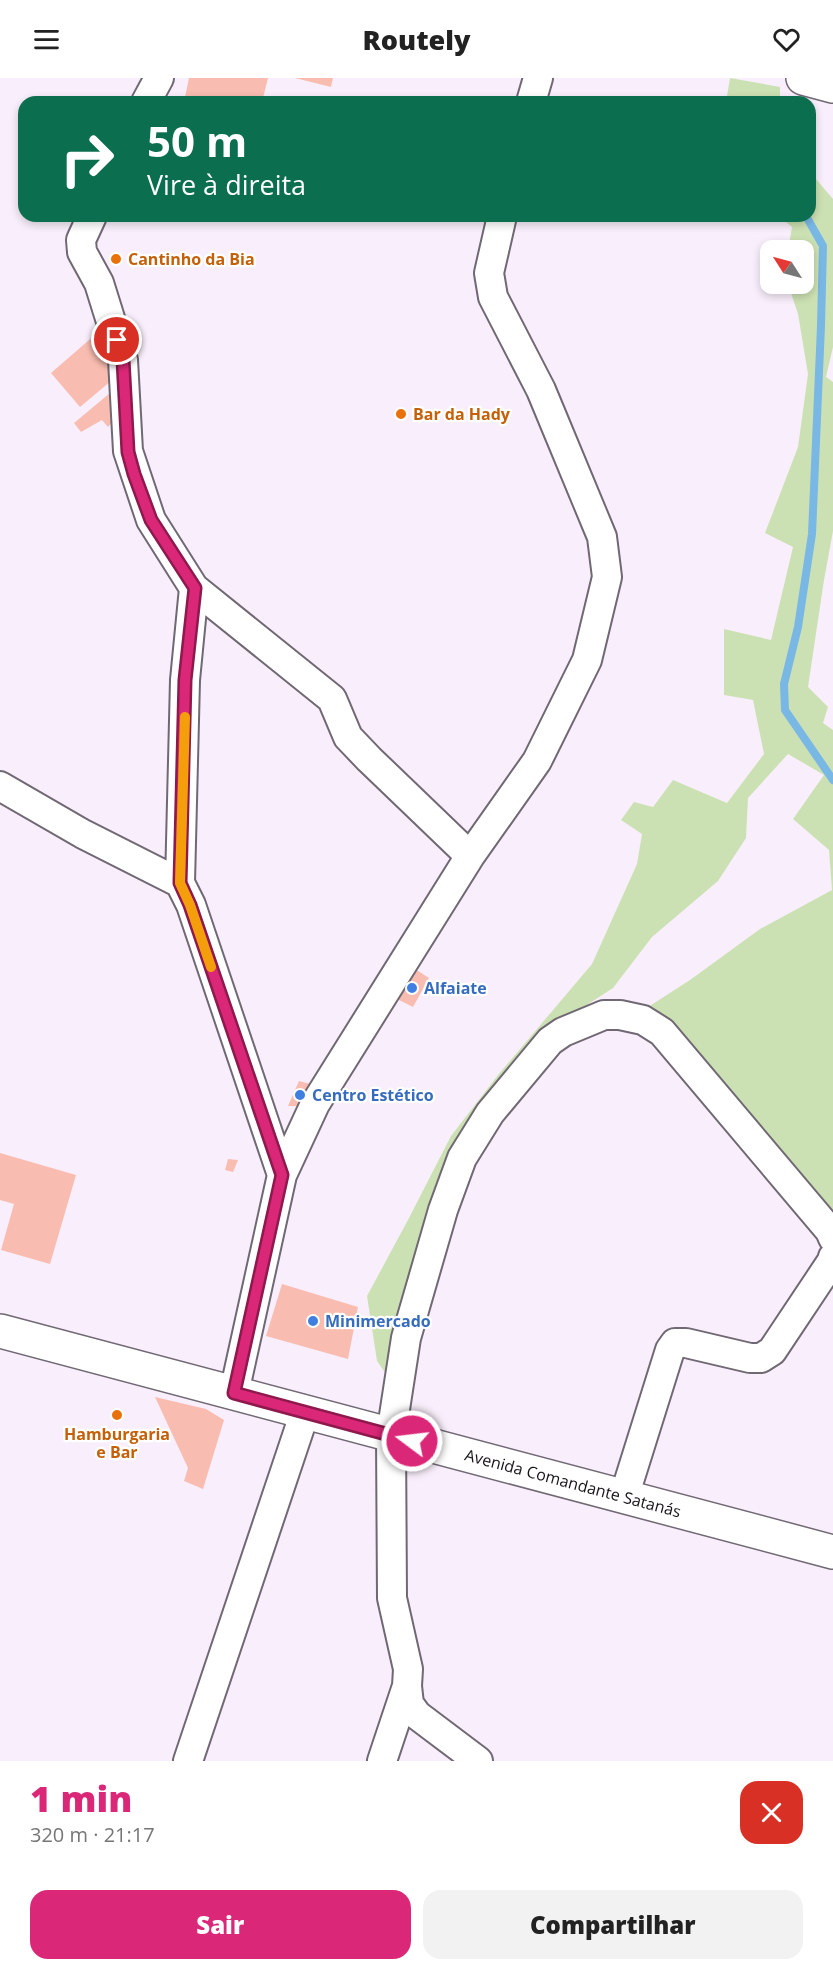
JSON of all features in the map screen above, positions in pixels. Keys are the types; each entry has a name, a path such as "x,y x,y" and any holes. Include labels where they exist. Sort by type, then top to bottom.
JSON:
{"street":[{"path":"149,96 159,78"},
{"path":"533,96 538,78"},
{"path":"803,78 833,86"},
{"path":"89,222 81,240 82,252 99,283 123,360 128,452 151,520 195,588 332,699 348,737 470,856"},
{"path":"234,1393 282,1175 315,1104 470,856 537,761 587,660 607,577 602,537 541,390 493,297 489,273 501,222"},
{"path":"195,588 185,680 180,883 190,905 282,1175"},
{"path":"0,786 83,834 180,883"},
{"path":"478,1761 417,1715 409,1704 408,1669 392,1598 391,1435 406,1338 443,1210 462,1158 490,1113 550,1041 563,1032 604,1015 620,1015 643,1020 662,1032 830,1231 833,1238"},
{"path":"624,1497 670,1350 675,1343 686,1343 750,1358 761,1358 772,1351 832,1262 833,1257"},
{"name":"Avenida Comandante Satanás","path":"0,1331 833,1552"},
{"path":"188,1761 305,1412"},
{"path":"382,1761 407,1686"}],"green space":[{"path":"730,78 780,87 780,96 727,96"},
{"path":"816,179 833,199 833,347 826,377 833,382 833,531 808,687 828,707 823,723 833,730 833,1242 648,1007 690,980 760,929 832,890 829,850 793,819 824,775 788,754 748,798 746,838 718,881 652,937 613,988 565,1019 490,1113 398,1391 377,1361 367,1296 451,1136 498,1075 592,964 637,864 642,834 621,820 634,802 653,807 673,780 727,803 764,754 753,700 724,695 724,629 771,640 793,547 765,533 798,447 808,374 798,314 791,294 814,294 814,240 790,240 792,227 786,222 816,222"}],"building":[{"path":"189,78 268,78 264,96 185,96"},
{"path":"295,78 333,78 331,87"},
{"path":"104,327 111,381 80,407 51,373"},
{"path":"116,388 119,414 108,427 102,420 81,432 74,423"},
{"name":"Alfaiate","path":"412,967 429,978 413,1007 395,998"},
{"name":"Centro Estético","path":"299,1081 314,1085 301,1106 288,1106"},
{"path":"0,1153 76,1175 50,1264 1,1250 14,1204 0,1200"},
{"path":"228,1159 238,1160 233,1172 225,1170"},
{"name":"Minimercado","path":"282,1284 358,1307 348,1359 266,1336"},
{"path":"155,1397 206,1409 224,1420 203,1489 184,1481 188,1468"}],"waterway":[{"path":"809,222 823,246 812,534 798,627 784,684 785,710 833,780"}],"slow traffic":[{"path":"185,717 180,883 211,967"}],"place":[{"name":"Cantinho da Bia","path":"116,259"},
{"name":"Bar da Hady","path":"401,414"},
{"name":"Alfaiate","path":"412,988"},
{"name":"Centro Estético","path":"300,1095"},
{"name":"Minimercado","path":"313,1321"},
{"name":"Hamburgaria e Bar","path":"117,1415"}],"route":[{"path":"117,340 123,360 128,452 134,474 151,520 195,588 185,680 180,883 190,905 282,1175 234,1393 412,1441"}]}
